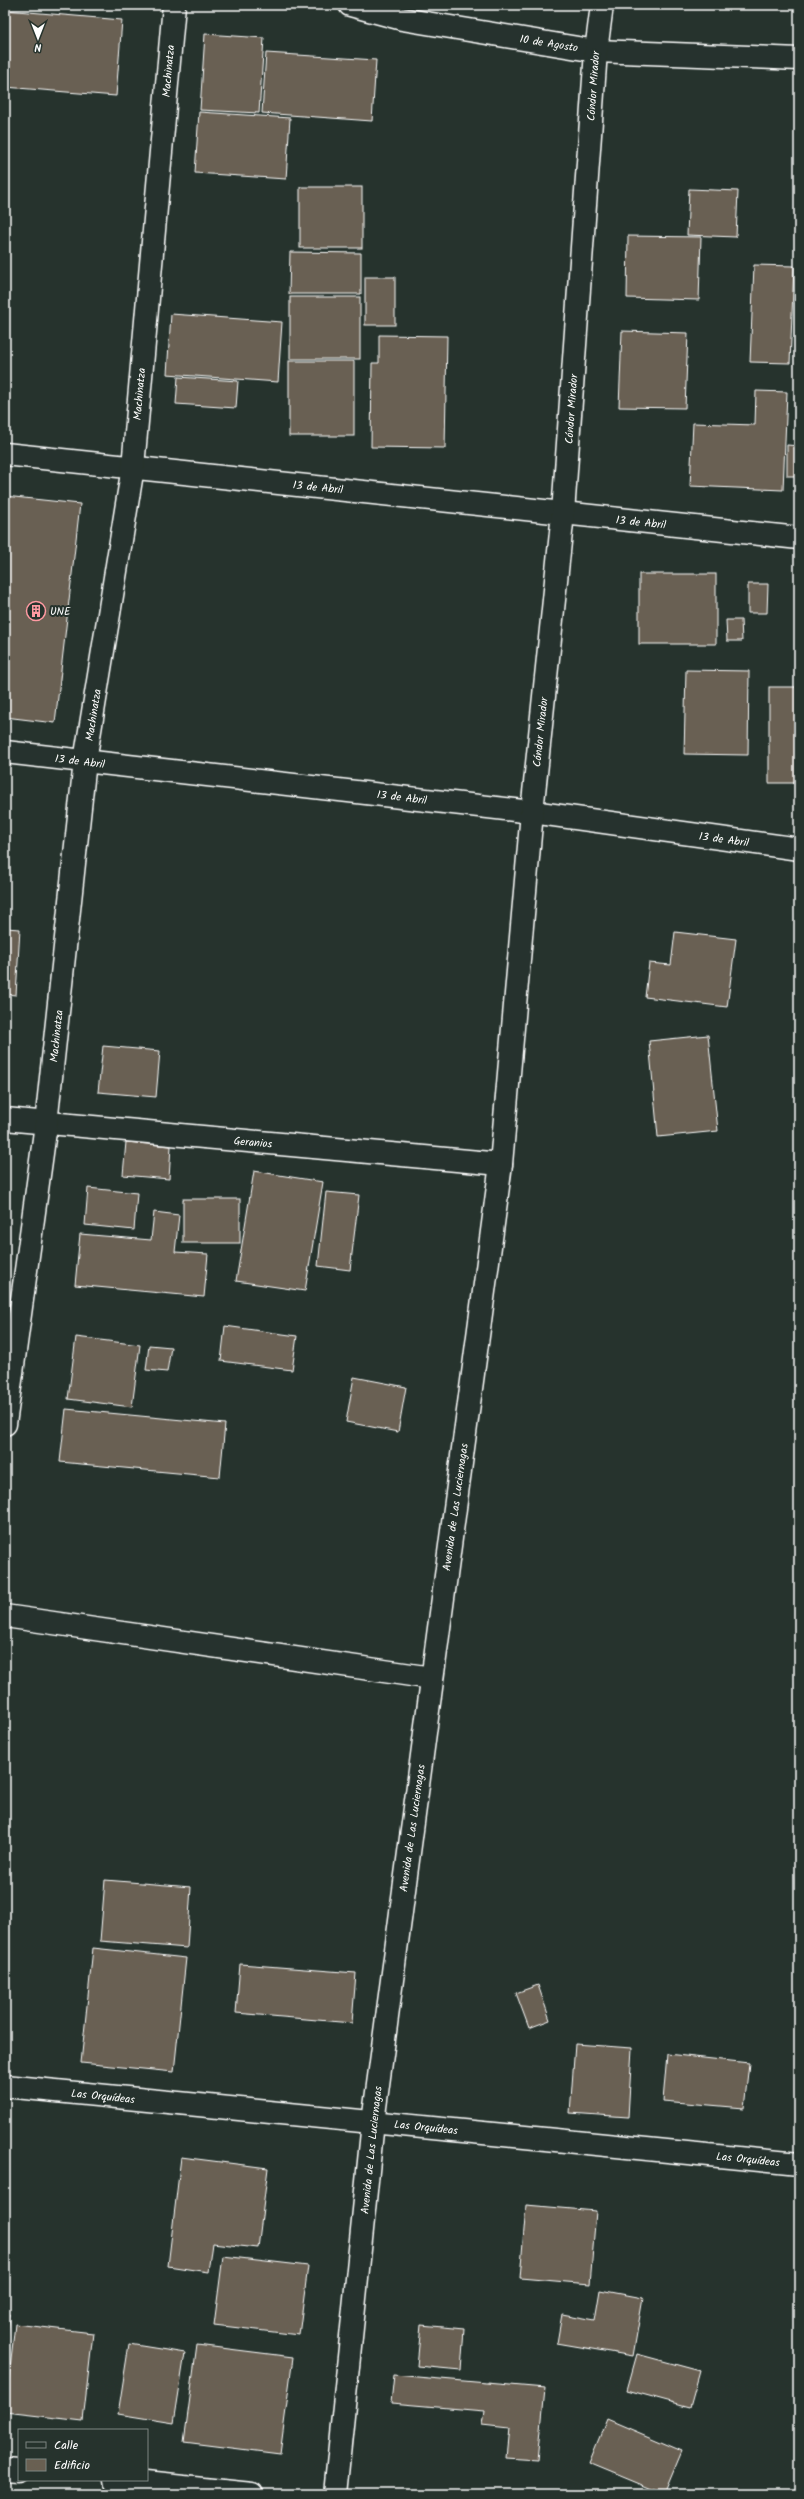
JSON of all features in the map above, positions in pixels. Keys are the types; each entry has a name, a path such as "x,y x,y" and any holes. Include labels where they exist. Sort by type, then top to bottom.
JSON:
{"street":[{"name":"Machinatza","path":"5,1424 46,1124 85,761 133,468 174,5"},
{"name":"10 de Agosto","path":"350,5 402,20 596,51 799,59"},
{"name":"Cóndor Mirador","path":"501,1164 532,812 563,514 596,51 602,5"},
{"name":"13 de Abril","path":"5,454 799,538"},
{"name":"13 de Abril","path":"5,752 532,812 799,849"},
{"name":"Geranios","path":"5,1119 46,1124 501,1164"},
{"name":"Avenida de Las Luciernagas","path":"335,2494 373,2122 501,1164"},
{"path":"5,1616 432,1678"},
{"name":"Las Orquídeas","path":"5,2086 799,2164"},
{"path":"5,2469 18,2470"},
{"path":"125,2481 252,2494"}],"building":[{"path":"5,10 122,20 116,96 5,87"},
{"path":"205,34 264,38 259,113 200,110"},
{"path":"266,53 376,60 372,121 262,113"},
{"path":"199,112 290,118 286,179 195,173"},
{"path":"300,187 362,187 362,248 300,248"},
{"path":"689,189 738,191 736,237 687,235"},
{"path":"628,236 701,237 699,300 627,298"},
{"path":"290,252 361,253 361,294 289,294"},
{"path":"754,265 794,266 790,363 750,362"},
{"path":"365,277 395,277 395,325 365,325"},
{"path":"290,297 360,297 360,359 290,359"},
{"path":"171,314 282,322 278,382 167,374"},
{"path":"622,331 688,333 685,408 619,407"},
{"path":"379,335 447,336 445,448 371,447 372,363 379,363"},
{"path":"289,361 354,361 354,436 289,436"},
{"path":"178,377 238,381 236,408 176,404"},
{"path":"756,391 787,392 783,490 690,486 693,423 755,425"},
{"path":"787,445 799,446 799,476 787,476"},
{"name":"UNE","path":"5,496 80,504 55,723 5,717"},
{"path":"639,574 716,574 716,644 639,644"},
{"path":"748,584 768,584 767,613 748,613"},
{"path":"726,620 741,620 742,641 727,641"},
{"path":"686,670 749,671 748,755 684,754"},
{"path":"769,687 799,687 799,783 769,783"},
{"path":"5,928 20,929 16,995 5,994"},
{"path":"675,932 736,939 727,1007 645,997 649,963 671,965"},
{"path":"708,1035 718,1131 658,1137 649,1041"},
{"path":"103,1046 160,1051 156,1097 98,1092"},
{"path":"126,1142 171,1146 169,1179 123,1175"},
{"path":"254,1171 323,1182 305,1291 236,1281"},
{"path":"88,1188 137,1193 134,1230 85,1225"},
{"path":"326,1192 359,1195 350,1270 318,1266"},
{"path":"183,1199 240,1199 240,1243 183,1243"},
{"path":"154,1212 179,1215 175,1252 208,1254 204,1297 75,1285 80,1234 151,1240"},
{"path":"225,1326 297,1336 292,1370 221,1361"},
{"path":"76,1337 140,1345 132,1407 68,1399"},
{"path":"149,1345 171,1347 167,1372 146,1370"},
{"path":"354,1377 406,1387 398,1432 346,1422"},
{"path":"66,1409 225,1424 220,1477 60,1462"},
{"path":"105,1880 191,1887 187,1948 100,1941"},
{"path":"93,1948 186,1958 174,2072 81,2063"},
{"path":"240,1964 356,1973 352,2023 236,2013"},
{"path":"538,1985 550,2020 529,2028 516,1993"},
{"path":"575,2044 632,2048 628,2117 570,2113"},
{"path":"667,2054 749,2063 744,2108 663,2101"},
{"path":"181,2157 268,2168 258,2248 212,2243 208,2272 168,2266"},
{"path":"526,2205 596,2211 590,2284 520,2278"},
{"path":"223,2256 308,2266 299,2335 214,2325"},
{"path":"600,2290 643,2298 633,2356 557,2343 562,2314 595,2320"},
{"path":"5,2313 10,2314 5,2358"},
{"path":"15,2324 93,2333 83,2421 5,2412"},
{"path":"421,2325 464,2329 461,2370 417,2366"},
{"path":"129,2344 185,2353 174,2423 118,2414"},
{"path":"197,2345 293,2357 280,2454 184,2442"},
{"path":"637,2354 700,2371 690,2407 627,2390"},
{"path":"394,2375 545,2388 538,2460 506,2458 509,2428 482,2425 484,2411 391,2403"},
{"path":"607,2419 682,2451 664,2494 589,2463"}],"place":[{"name":"UNE","path":"36,611"}]}
